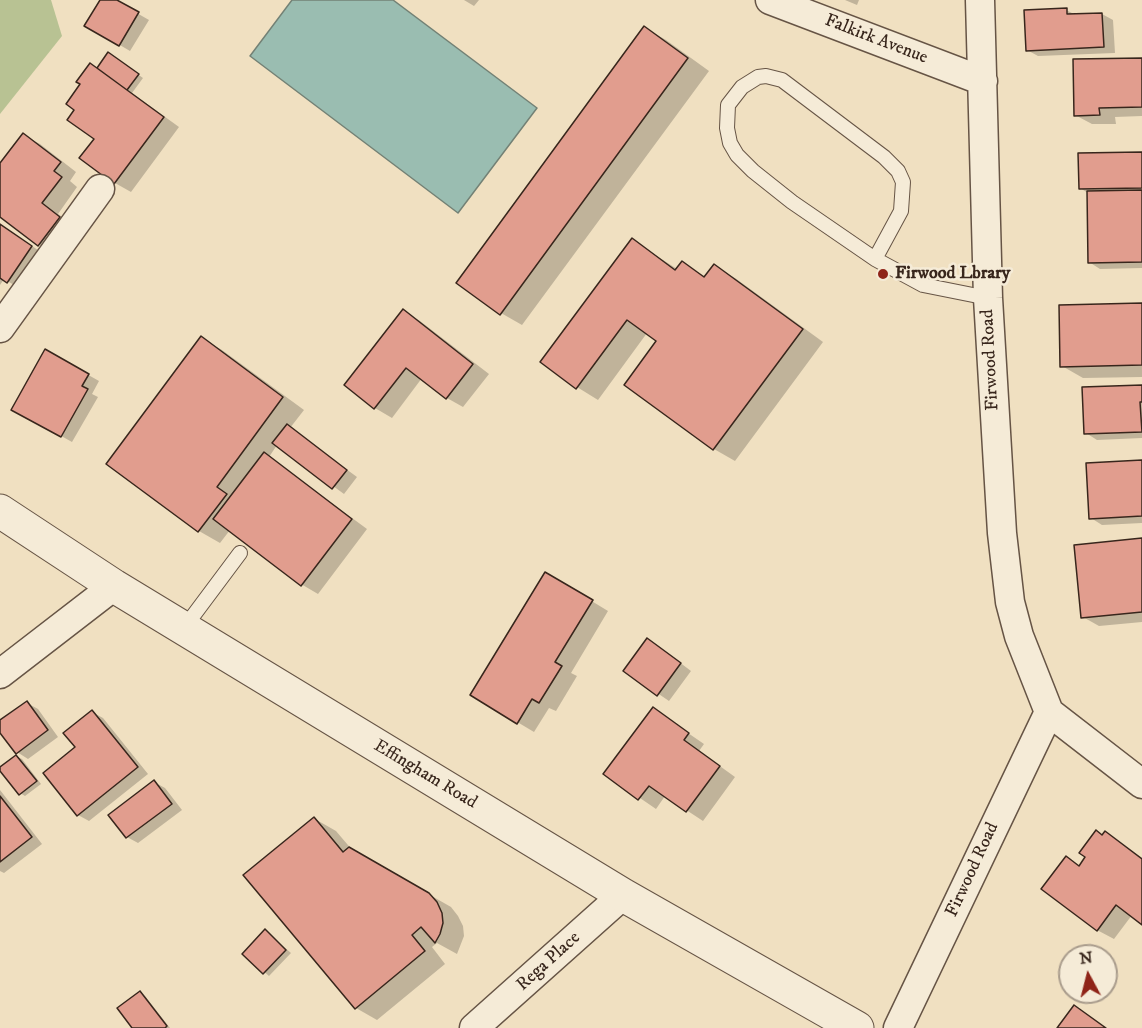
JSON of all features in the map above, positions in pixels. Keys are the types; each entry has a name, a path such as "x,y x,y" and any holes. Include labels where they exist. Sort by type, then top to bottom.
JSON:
{"street":[{"name":"Falkirk Avenue","path":"770,0 983,81"},
{"name":"Firwood Road","path":"898,1028 1048,712 1019,636 1010,602 1002,533 988,298 981,0"},
{"path":"0,328 100,189"},
{"name":"Effingham Road","path":"0,511 114,586 623,896 857,1028"},
{"path":"0,674 114,586"},
{"path":"1048,712 1142,784"},
{"name":"Rega Place","path":"474,1028 623,896"}],"lane":[{"path":"875,259 901,211 903,182 898,171 884,157 782,80 766,76 758,77 742,87 728,105 726,116 730,143 737,155 753,171 792,202 875,259 923,285 988,298"},
{"path":"184,628 240,553"}],"green space":[{"path":"0,0 51,0 62,36 0,114"}],"water":[{"path":"292,0 393,0 537,108 458,213 250,56"}],"building":[{"path":"100,0 117,0 139,12 119,46 84,26"},
{"path":"1067,8 1067,14 1102,13 1104,47 1026,51 1024,10"},
{"path":"644,26 688,58 500,315 456,283"},
{"path":"108,52 139,74 127,90 97,68"},
{"path":"1142,58 1142,107 1099,108 1100,115 1074,116 1073,59"},
{"path":"90,63 164,117 114,184 79,158 94,139 67,120 74,110 66,104 80,84 76,82"},
{"path":"23,133 61,162 54,171 62,177 42,203 60,217 38,246 0,217 0,163"},
{"path":"1142,152 1142,188 1079,189 1078,153"},
{"path":"1142,190 1142,262 1088,263 1087,191"},
{"path":"0,224 32,246 7,283 0,278"},
{"path":"632,238 675,270 682,261 704,277 714,264 803,329 713,450 624,385 656,341 627,320 576,389 540,362"},
{"path":"1142,303 1142,365 1060,367 1059,305"},
{"path":"403,309 473,364 446,399 406,368 374,409 344,385"},
{"path":"201,336 283,397 217,487 227,494 198,532 106,464"},
{"path":"45,349 89,374 82,386 88,389 61,437 11,410"},
{"path":"1142,385 1142,402 1140,402 1142,432 1084,434 1082,387"},
{"path":"287,424 347,470 332,489 272,443"},
{"path":"264,452 352,519 301,586 213,519"},
{"path":"1142,460 1142,516 1089,519 1086,463"},
{"path":"1142,538 1142,612 1081,618 1074,545"},
{"path":"545,572 593,600 555,662 562,666 539,703 532,699 517,724 470,695"},
{"path":"647,638 681,663 657,696 623,671"},
{"path":"27,701 48,730 16,754 0,733 0,720"},
{"path":"653,707 689,733 684,740 720,766 686,812 649,786 638,800 603,774"},
{"path":"92,710 138,767 77,816 43,773 75,747 63,733"},
{"path":"16,755 37,781 19,795 0,771 0,767"},
{"path":"154,780 172,804 126,838 108,815"},
{"path":"0,796 32,837 0,862"},
{"path":"314,817 343,852 349,847 429,893 437,902 442,913 443,923 435,943 421,927 412,935 425,951 355,1009 243,875"},
{"path":"1096,830 1102,835 1105,831 1142,859 1142,925 1116,905 1097,931 1041,889 1066,856 1079,866 1085,857 1079,853"},
{"path":"265,929 286,950 263,974 242,954"},
{"path":"140,991 167,1026 165,1028 132,1028 117,1008"},
{"path":"1074,1005 1106,1028 1057,1028"}],"place":[{"name":"Firwood Lbrary","path":"883,274"}]}
